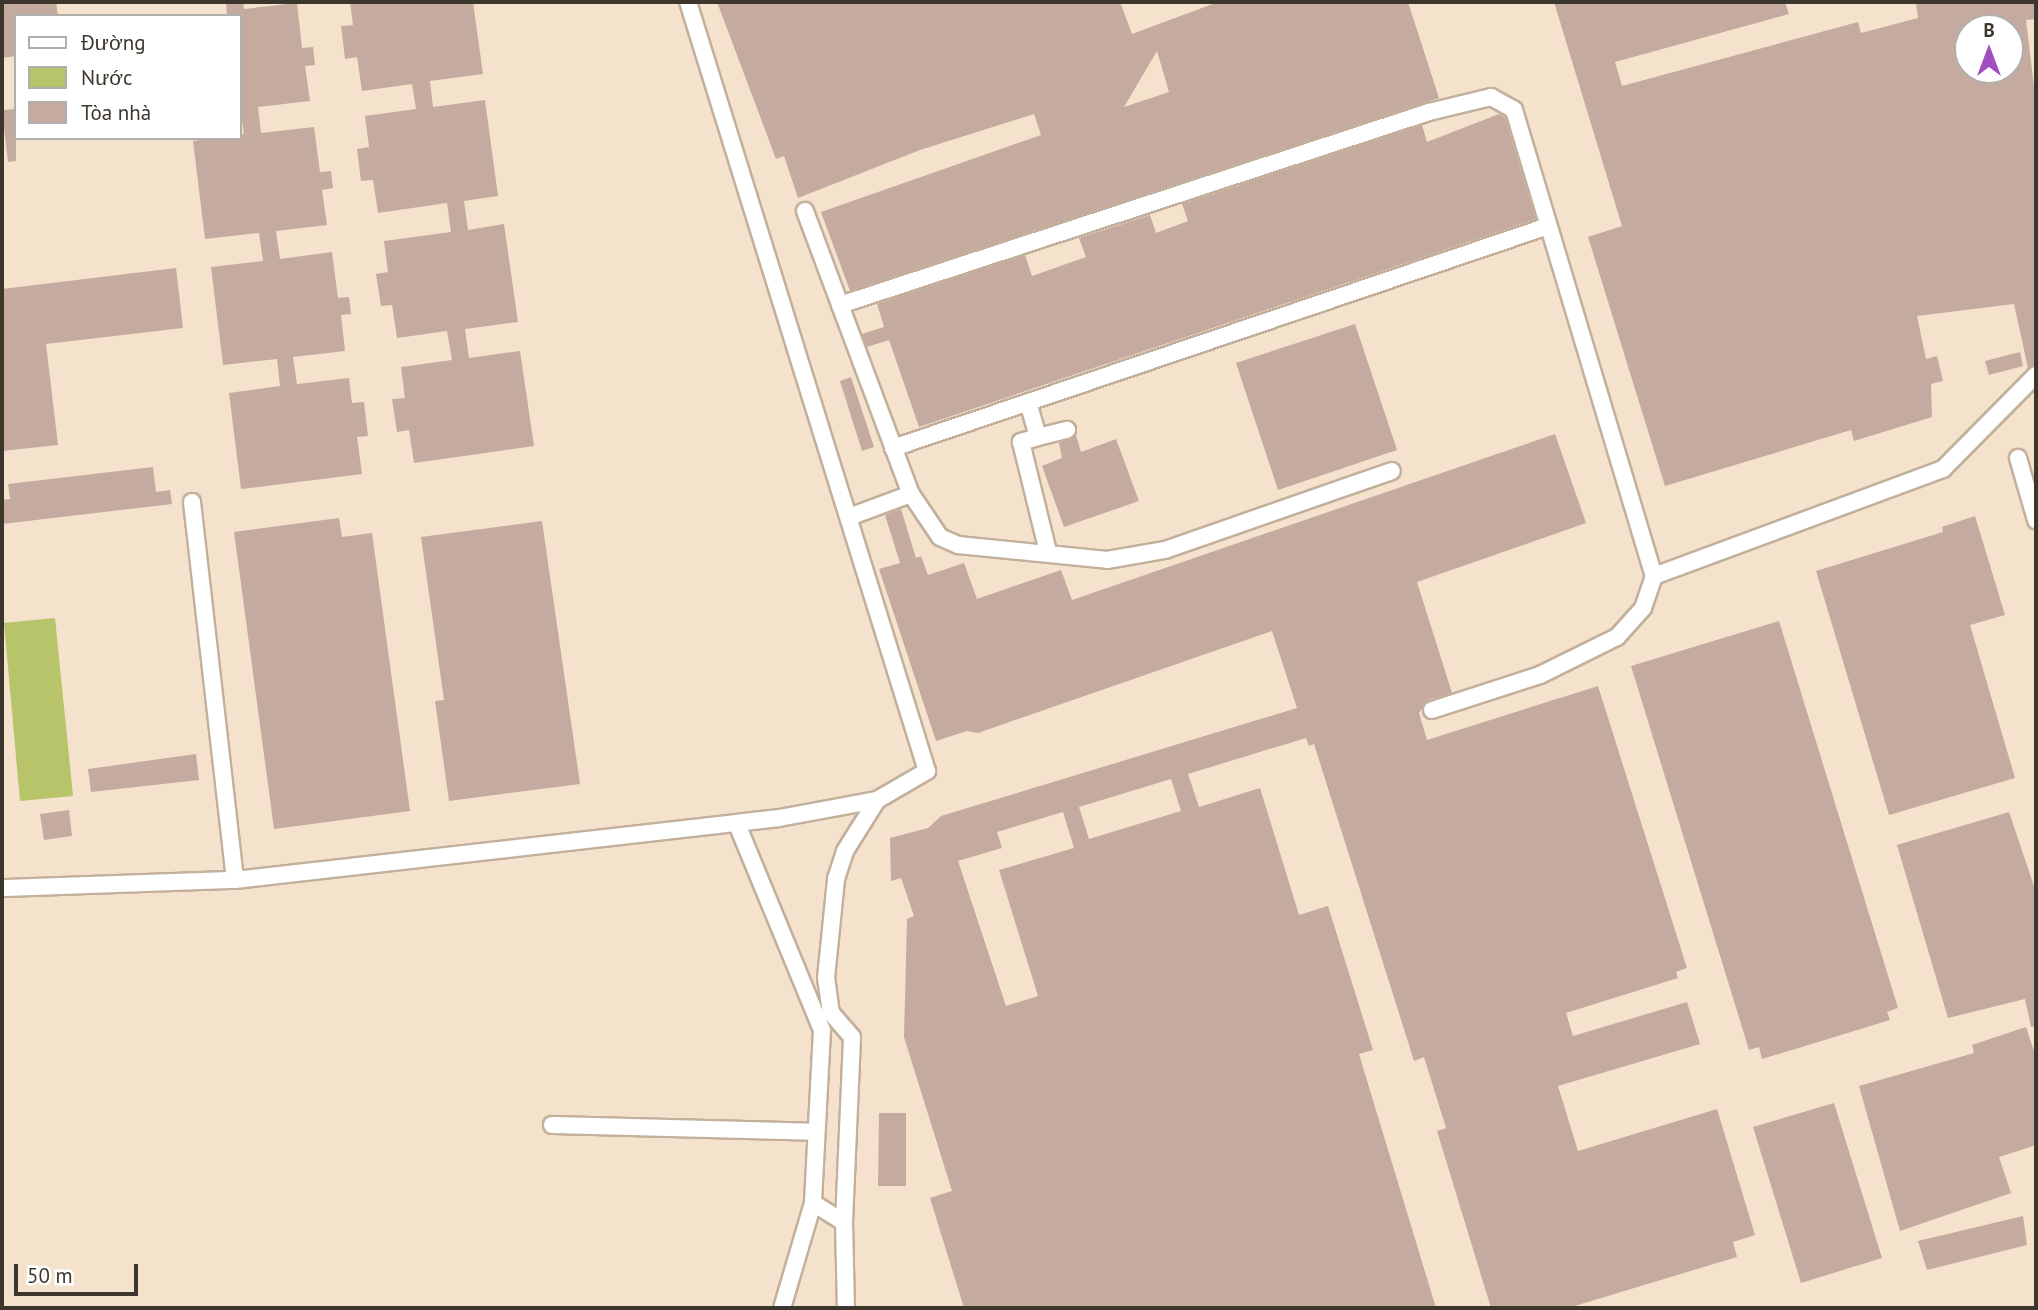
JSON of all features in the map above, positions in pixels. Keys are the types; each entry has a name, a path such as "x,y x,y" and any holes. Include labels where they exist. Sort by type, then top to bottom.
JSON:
{"street":[{"path":"2,888 235,880 737,824 877,800 920,778 928,762 688,2"},
{"path":"840,305 1429,112 1491,97 1514,110 1654,576 1643,608 1617,637 1540,675 1432,710"},
{"path":"805,211 911,494 940,537 958,545 1107,560 1165,550 1392,471"},
{"path":"893,448 1549,226"},
{"path":"1654,576 1943,470 2036,375"},
{"path":"1028,402 1038,437"},
{"path":"1048,552 1021,442 1067,430"},
{"path":"2018,458 2036,520"},
{"path":"849,517 911,494"},
{"path":"192,502 235,880"},
{"path":"846,1308 844,1222 852,1037 831,1013 826,978 835,879 845,851 877,800"},
{"path":"737,824 822,1030 813,1203 782,1308"},
{"path":"552,1125 816,1132"},
{"path":"813,1203 844,1222"}],"water":[{"path":"55,618 73,796 20,801 4,623"}],"building":[{"path":"2,2 56,2 58,14 14,14 14,56 2,58"},
{"path":"226,2 243,2 244,9 297,3 302,48 313,47 315,65 305,66 310,101 258,107 261,133 314,127 320,172 331,171 333,188 322,190 327,225 276,231 280,259 332,252 338,298 349,297 351,314 341,315 345,351 293,357 297,384 349,378 352,403 364,402 368,436 357,437 362,474 241,489 229,393 280,386 277,359 223,365 211,267 263,261 259,233 205,239 193,141 242,140 244,134 242,14 227,14"},
{"path":"350,2 473,2 483,74 430,81 433,107 485,100 498,196 464,201 468,230 504,224 518,322 465,329 469,358 520,351 534,446 414,463 409,430 397,432 392,399 405,398 401,367 452,360 447,331 397,338 392,305 381,306 376,274 388,272 384,241 451,232 447,203 378,213 373,180 361,181 357,149 369,147 365,116 416,109 412,84 362,91 357,57 345,59 341,26 353,25"},
{"path":"717,2 1120,2 1132,34 1218,2 1408,2 1439,98 850,291 821,212 1041,135 1034,114 920,150 798,198 784,156 776,159","holes":["1157,51 1169,92 1124,107"]},
{"path":"1554,2 1785,2 1789,14 1615,62 1622,86 1858,22 1861,33 1918,18 1916,2 2036,2 2036,19 2026,20 2036,103 2036,365 2028,368 2014,304 1917,316 1926,359 1937,356 1943,381 1931,384 1932,417 1854,441 1851,430 1665,486 1588,237 1622,226"},
{"path":"14,109 16,161 8,162 2,110"},
{"path":"1499,114 1505,117 1536,219 919,427 889,340 867,347 862,334 884,327 877,304 1025,255 1032,276 1086,257 1079,238 1150,215 1156,233 1188,221 1182,204 1422,125 1427,142"},
{"path":"176,268 183,328 46,344 58,445 2,451 2,289"},
{"path":"1355,324 1397,450 1278,490 1236,363"},
{"path":"2020,352 2023,366 1989,375 1985,361"},
{"path":"851,377 874,447 862,451 840,381"},
{"path":"1555,434 1586,523 1417,582 1452,693 1428,700 1419,713 1427,740 1598,686 1687,968 1676,972 1678,978 1566,1013 1573,1036 1687,1002 1700,1044 1558,1086 1578,1151 1717,1109 1755,1235 1733,1242 1737,1257 1568,1308 1491,1308 1437,1131 1446,1128 1424,1057 1414,1061 1314,744 1309,746 1306,738 1188,774 1199,807 1260,788 1299,915 1328,906 1373,1050 1359,1054 1436,1308 964,1308 930,1198 952,1191 904,1037 907,919 914,916 901,878 891,881 890,838 928,828 941,816 1297,708 1272,631 978,733 967,731 936,741 879,569 900,563 885,515 901,509 916,558 921,556 928,575 964,563 977,599 1061,570 1072,600","holes":["1171,779 1181,811 1089,839 1079,807","1063,812 1074,848 999,870 1038,996 1006,1006 958,861 1002,848 997,832"]},
{"path":"1076,435 1081,452 1116,439 1139,501 1064,527 1042,466 1062,458 1059,443"},
{"path":"153,467 156,492 170,490 172,504 2,524 2,500 10,499 8,484"},
{"path":"1975,516 2005,615 1970,625 2015,778 1889,815 1816,571 1943,532 1942,527"},
{"path":"339,518 342,537 372,533 410,811 274,829 234,532"},
{"path":"542,521 580,784 449,801 435,701 444,700 421,537"},
{"path":"1779,621 1898,1008 1887,1012 1890,1020 1762,1059 1759,1047 1749,1050 1631,666"},
{"path":"196,754 199,780 91,792 88,769"},
{"path":"69,810 72,836 44,840 40,814"},
{"path":"2009,812 2036,892 2036,1026 2031,1027 2025,999 1948,1018 1897,845"},
{"path":"2026,1027 2036,1057 2036,1145 1999,1157 2011,1193 1900,1231 1859,1086 1974,1053 1972,1045"},
{"path":"1834,1103 1882,1258 1801,1283 1753,1127"},
{"path":"879,1113 906,1113 906,1186 878,1186"},
{"path":"2023,1216 2027,1245 1927,1270 1918,1241"}]}
